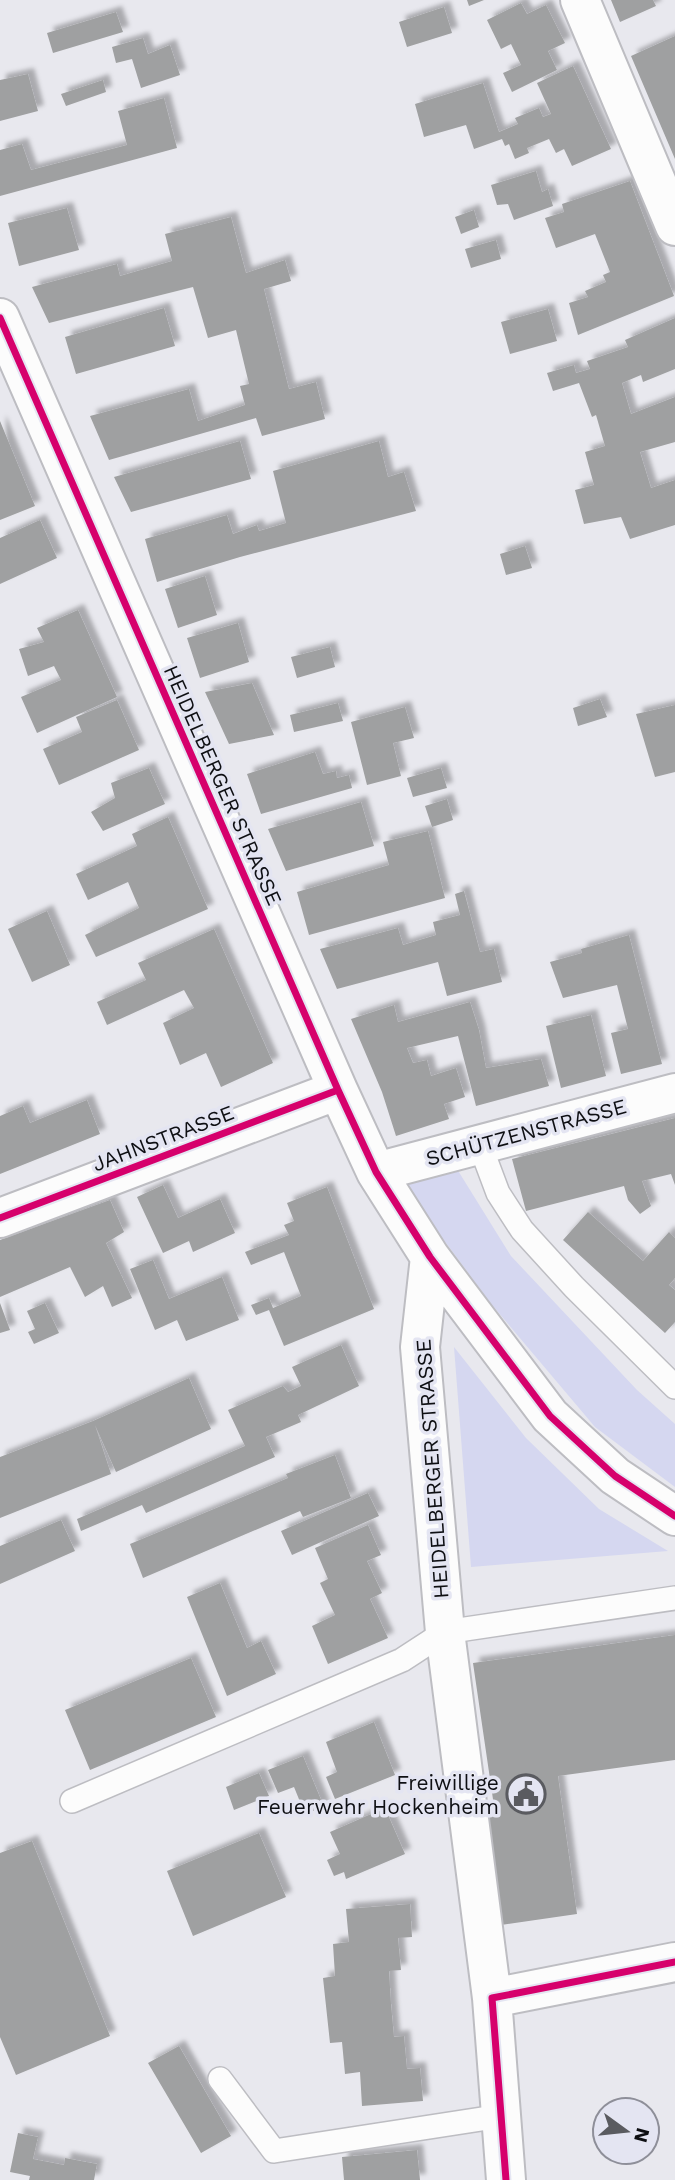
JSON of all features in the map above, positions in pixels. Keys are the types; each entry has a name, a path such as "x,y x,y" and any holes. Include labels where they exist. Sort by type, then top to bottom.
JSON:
{"street":[{"path":"580,0 675,226"},
{"name":"HEIDELBERGER STRASSE","path":"0,318 338,1090 376,1172 430,1257 420,1347 445,1632 492,1998 506,2180"},
{"name":"JAHNSTRASSE","path":"0,1218 338,1090"},
{"name":"SCHÜTZENSTRASSE","path":"376,1172 675,1093"},
{"path":"430,1257 550,1416 615,1476 675,1516"},
{"path":"492,1998 674,1970"}],"lane":[{"path":"480,1145 498,1193 522,1230 574,1287 675,1387"},
{"path":"72,1801 402,1660 445,1632 675,1598"},
{"path":"220,2079 274,2151 502,2116"}],"shaded area":[{"path":"457,1169 511,1256 637,1390 675,1424 675,1487 595,1427 492,1305 403,1185"},
{"path":"454,1347 526,1438 599,1509 668,1551 471,1567"}],"building":[{"path":"467,0 484,0 469,6"},
{"path":"611,0 653,0 656,6 620,22"},
{"path":"521,3 527,14 546,5 565,43 548,51 557,70 512,92 503,73 521,65 511,44 501,49 487,20"},
{"path":"444,7 452,33 407,47 399,22"},
{"path":"116,12 123,32 53,53 47,33"},
{"path":"675,36 675,159 631,56"},
{"path":"143,38 148,54 170,45 180,75 141,88 132,59 116,63 112,47"},
{"path":"573,66 611,149 572,166 564,149 556,153 549,139 527,148 529,153 515,159 509,144 505,146 502,139 474,149 466,125 424,137 415,104 483,83 499,132 518,124 515,118 539,108 543,117 551,114 537,83"},
{"path":"28,74 38,111 0,121 0,80"},
{"path":"103,80 106,92 66,106 61,94"},
{"path":"164,98 177,148 0,196 0,150 22,144 31,170 127,145 118,111"},
{"path":"536,171 542,192 548,189 553,206 514,220 508,204 497,205 491,185"},
{"path":"630,181 674,296 578,335 569,303 588,297 585,291 606,282 603,275 610,272 595,234 556,248 545,218 564,212 562,204"},
{"path":"67,208 79,250 19,266 8,223"},
{"path":"474,210 479,227 461,234 455,217"},
{"path":"231,217 246,273 285,260 291,281 264,289 289,389 316,382 325,419 262,436 256,418 109,460 90,416 189,389 198,421 245,405 240,386 249,384 236,330 208,338 193,287 49,323 32,287 117,264 120,276 172,261 165,234"},
{"path":"496,240 501,259 471,268 465,249"},
{"path":"164,308 175,346 76,374 65,337"},
{"path":"548,309 557,341 510,354 501,322"},
{"path":"675,318 675,369 643,382 641,375 622,383 631,414 675,397 675,442 640,452 651,488 675,480 675,525 630,539 621,517 584,524 575,490 594,485 585,452 605,446 596,415 592,417 579,383 553,391 547,373 574,365 576,373 590,369 587,361 628,347 625,340"},
{"path":"0,421 35,506 0,520"},
{"path":"240,441 251,479 131,512 114,477"},
{"path":"379,441 388,477 404,472 416,511 240,557 157,582 145,539 227,515 233,534 257,525 259,531 286,523 273,471"},
{"path":"40,520 57,558 0,584 0,538"},
{"path":"525,546 532,568 506,575 500,554"},
{"path":"205,576 217,615 178,628 165,589"},
{"path":"78,610 117,697 37,733 21,697 61,680 54,666 28,676 19,649 44,642 37,628"},
{"path":"238,623 249,662 200,678 187,638"},
{"path":"330,647 335,667 297,678 291,657"},
{"path":"252,683 274,735 229,744 205,692"},
{"path":"600,699 607,717 578,726 573,708"},
{"path":"117,700 139,750 59,785 43,749 82,732 76,717"},
{"path":"338,703 343,721 294,732 290,715"},
{"path":"675,705 675,772 655,777 636,714"},
{"path":"405,707 414,738 393,743 401,776 367,785 351,722"},
{"path":"315,752 323,774 336,771 337,778 349,775 352,788 261,814 247,774"},
{"path":"149,768 165,804 103,831 91,812 115,798 111,783"},
{"path":"441,768 447,788 413,797 407,778"},
{"path":"447,799 453,820 432,827 425,806"},
{"path":"361,802 374,846 286,871 268,829"},
{"path":"168,817 208,909 96,957 85,935 139,908 128,882 88,900 76,874 137,846 132,834"},
{"path":"428,831 445,898 309,935 297,892 389,865 383,842"},
{"path":"464,891 480,952 494,949 502,982 447,996 438,962 337,989 320,949 398,928 403,945 436,935 433,922 460,915 455,894"},
{"path":"47,911 70,965 32,982 8,929"},
{"path":"214,929 273,1063 221,1087 206,1053 180,1065 163,1023 194,1008 184,990 107,1025 97,1002 146,980 138,963"},
{"path":"629,935 662,1064 621,1074 611,1033 628,1029 617,985 563,998 550,962 582,953 581,949"},
{"path":"470,1002 479,1030 486,1068 541,1059 549,1086 476,1106 458,1036 407,1048 413,1063 427,1060 431,1076 456,1068 465,1097 444,1104 449,1119 396,1136 382,1092 351,1019 394,1005 398,1022"},
{"path":"591,1015 606,1076 561,1088 546,1026"},
{"path":"87,1100 100,1134 0,1174 0,1116 23,1106 30,1123"},
{"path":"675,1118 675,1185 671,1174 642,1181 651,1206 640,1214 628,1200 624,1186 526,1211 512,1159"},
{"path":"163,1185 178,1218 220,1199 235,1233 193,1252 189,1241 163,1253 137,1197"},
{"path":"327,1187 374,1309 284,1346 269,1310 256,1315 251,1305 269,1298 273,1308 301,1296 284,1252 251,1265 245,1252 289,1235 284,1225 294,1221 287,1203"},
{"path":"110,1200 124,1232 106,1243 132,1298 112,1307 103,1286 85,1297 70,1267 0,1297 0,1240"},
{"path":"588,1212 643,1261 669,1232 675,1238 675,1278 669,1285 675,1290 675,1322 665,1333 563,1240"},
{"path":"153,1260 169,1299 222,1277 239,1320 186,1341 177,1320 155,1330 130,1269"},
{"path":"0,1303 10,1330 0,1333"},
{"path":"45,1303 59,1333 34,1344 28,1332 35,1329 27,1311"},
{"path":"341,1345 359,1386 298,1415 301,1422 266,1437 275,1457 146,1513 142,1505 81,1531 77,1519 245,1446 228,1410 283,1386 288,1392 301,1386 292,1367"},
{"path":"189,1378 211,1429 116,1472 95,1425 111,1474 0,1518 0,1457 93,1421"},
{"path":"335,1455 351,1498 303,1517 300,1511 143,1578 130,1544 288,1478 286,1474"},
{"path":"368,1493 379,1516 292,1555 281,1531"},
{"path":"61,1520 75,1551 0,1584 0,1546"},
{"path":"368,1525 381,1555 367,1561 382,1593 370,1599 388,1638 328,1664 312,1626 335,1615 320,1583 328,1579 315,1548"},
{"path":"220,1583 247,1648 261,1641 276,1674 227,1696 187,1597"},
{"name":"Freiwillige Feuerwehr Hockenheim","path":"675,1635 675,1760 558,1776 577,1914 501,1925 486,1814 495,1813 473,1663"},
{"path":"191,1658 216,1717 90,1770 65,1710"},
{"path":"374,1722 395,1775 335,1799 326,1777 337,1772 326,1742"},
{"path":"303,1756 324,1807 305,1814 294,1787 278,1793 268,1770"},
{"path":"259,1773 269,1796 234,1810 226,1787"},
{"path":"385,1808 405,1854 346,1879 344,1872 334,1876 327,1860 340,1854 330,1832"},
{"path":"259,1833 286,1897 193,1936 167,1871"},
{"path":"32,1841 110,2036 16,2075 0,2037 0,1853"},
{"path":"410,1904 412,1937 398,1938 401,1970 389,1971 391,2004 394,2037 404,2036 407,2069 420,2068 423,2101 362,2106 360,2072 345,2074 342,2042 330,2043 323,1978 335,1976 333,1944 349,1942 346,1909"},
{"path":"179,2046 231,2136 201,2153 148,2063"},
{"path":"18,2133 38,2137 33,2159 64,2165 65,2158 97,2164 94,2180 29,2180 30,2176 10,2172"},
{"path":"417,2150 420,2180 344,2180 342,2157"}],"cycle path":[{"path":"0,318 376,1172 430,1257 550,1416 615,1476 675,1516"},
{"path":"0,1218 338,1090"},
{"path":"506,2180 492,1998 675,1962"}],"place":[{"name":"Freiwillige Feuerwehr Hockenheim","path":"526,1794"}]}
